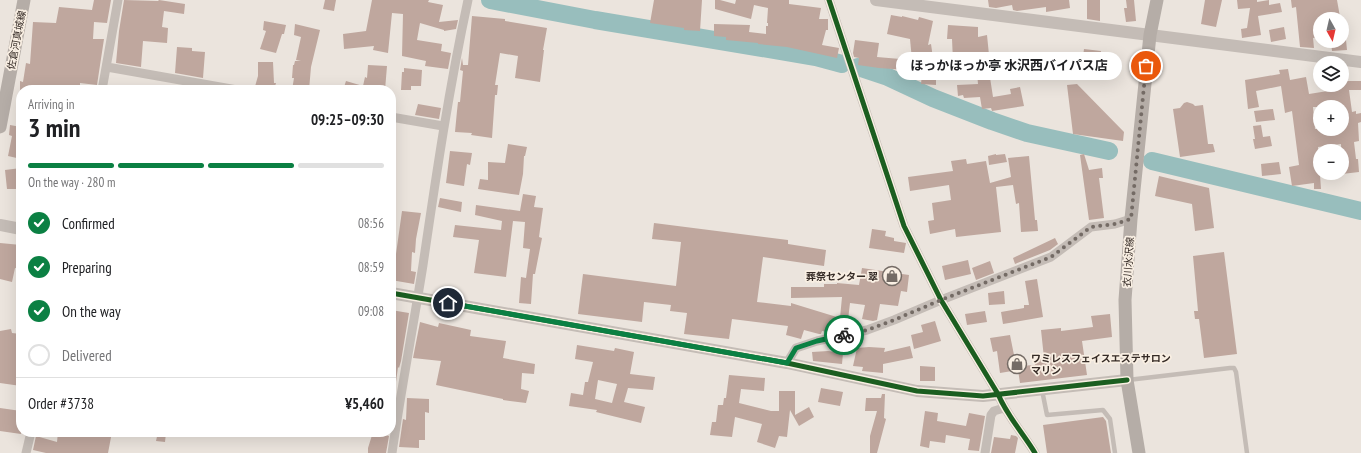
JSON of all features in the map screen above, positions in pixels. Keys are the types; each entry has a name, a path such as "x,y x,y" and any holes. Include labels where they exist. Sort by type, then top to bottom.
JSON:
{"main road":[{"name":"佐倉河真城線","path":"0,127 24,0"},
{"name":"衣川水沢線","path":"1140,453 1127,380 1126,300 1131,219 1150,35 1157,0"}],"street":[{"path":"103,85 118,0"},
{"path":"396,425 403,377 418,298 444,126 459,39 468,0"},
{"path":"829,0 904,226 941,300 998,394 1004,408 1023,434 1034,453"},
{"path":"876,0 1361,62"},
{"path":"107,67 209,85"},
{"path":"396,118 444,126"},
{"path":"787,363 796,348 817,341 867,330 1051,257 1091,227 1115,224 1131,219"},
{"path":"0,225 16,228"},
{"path":"396,294 787,363 918,391 983,396 1127,380"},
{"path":"985,453 991,416 994,411 1004,408"},
{"path":"26,453 29,437"},
{"path":"392,453 394,437"}],"lane":[{"path":"1127,380 1234,368 1236,372 1247,453"},
{"path":"1042,390 1046,414 1103,410 1110,419 1115,453"}],"building":[{"path":"94,0 111,0 107,23 94,22 93,39 104,39 97,85 80,83 80,85 20,85 20,81 23,82 26,63 30,64 33,22 56,23 59,7 92,10"},
{"path":"124,0 159,0 185,4 184,14 164,11 162,27 168,28 167,43 143,41 141,67 116,63"},
{"path":"325,0 336,0 334,11 323,9"},
{"path":"372,0 429,0 428,2 443,5 439,22 458,20 456,29 444,31 420,23 417,40 442,44 441,51 451,53 448,69 425,66 426,61 402,56 403,14 392,13 388,53 373,50 374,46 344,49 343,34 366,31"},
{"path":"654,0 702,0 700,31 684,30 684,28 650,23"},
{"path":"715,0 735,4 736,0 789,0 789,4 821,8 819,19 828,19 828,30 826,30 822,45 839,48 837,58 787,47 726,40 726,37 714,36 714,24 750,25 749,32 766,34 766,26 768,26 768,8 754,5 751,19 715,9"},
{"path":"988,0 1069,0 1070,8 1046,12 1046,7 1017,11 1013,10 1012,5 996,8 989,7"},
{"path":"1087,0 1100,0 1100,21 1087,19"},
{"path":"1126,0 1134,0 1136,21 1126,22 1124,8 1127,8"},
{"path":"1205,0 1222,0 1216,27 1201,24"},
{"path":"1237,0 1257,0 1257,2 1269,0 1269,5 1280,3 1282,12 1258,16 1261,35 1242,38 1241,29 1247,28 1250,8 1238,9"},
{"path":"1291,0 1337,0 1339,12 1313,12 1313,48 1300,47 1296,7 1292,8"},
{"path":"891,15 918,20 919,17 933,21 928,45 931,44 933,58 921,59 921,79 906,79 907,70 858,65 859,58 854,57 853,53 855,40 879,43 877,57 912,60 910,39 887,34"},
{"path":"472,16 505,19 505,21 547,28 540,82 515,78 518,56 500,53 495,85 498,85 497,95 495,95 492,138 471,135 472,133 455,132 463,71 460,70 462,58 463,65 468,65"},
{"path":"264,21 286,25 276,53 260,49 266,31 263,30"},
{"path":"295,24 320,30 311,67 309,85 293,85 293,65 295,61 301,61 296,60 301,37 294,35"},
{"path":"948,25 978,27 978,37 987,35 989,55 972,57 972,60 953,61 952,39 947,39"},
{"path":"1284,27 1286,39 1271,42 1269,30"},
{"path":"177,47 192,48 192,51 205,52 203,78 175,73"},
{"path":"1332,48 1347,48 1347,50 1332,51"},
{"path":"1084,49 1101,51 1099,74 1081,71"},
{"path":"258,62 273,62 274,83 276,83 275,85 255,85 258,76"},
{"path":"368,65 387,66 385,85 363,85 365,77 367,78"},
{"path":"404,68 422,70 421,86 411,86 411,90 401,90 402,72 404,72"},
{"path":"1288,69 1290,80 1306,77 1309,94 1322,92 1349,92 1349,90 1352,112 1356,111 1356,114 1361,113 1361,122 1358,123 1359,141 1354,142 1359,172 1349,173 1349,144 1313,144 1313,180 1320,180 1321,189 1314,189 1314,183 1292,186 1289,167 1299,165 1292,111 1285,113 1281,86 1256,91 1259,107 1248,109 1245,80 1280,74 1279,70"},
{"path":"989,71 993,97 1011,94 1010,89 1020,87 1024,106 992,111 991,108 982,109 980,97 964,98 963,95 958,96 957,85 978,84 977,73"},
{"path":"922,74 936,75 936,85 921,84"},
{"path":"346,81 360,85 345,85"},
{"path":"1349,81 1361,81 1361,90 1349,90"},
{"path":"1077,84 1124,132 1123,141 1073,134 1067,85"},
{"path":"1187,102 1195,106 1203,105 1208,144 1213,144 1215,152 1180,157 1173,109 1180,108"},
{"path":"418,104 441,108 439,119 415,115"},
{"path":"1273,109 1275,120 1256,122 1254,111"},
{"path":"10,125 16,126 16,158 8,156 12,136 9,135"},
{"path":"1261,125 1263,137 1270,136 1272,146 1255,149 1253,126"},
{"path":"508,144 527,147 524,156 523,174 519,195 478,189 480,179 488,180 488,162 505,163"},
{"path":"450,151 472,153 470,165 467,164 464,186 446,183"},
{"path":"1005,154 1007,162 989,165 988,156"},
{"path":"1084,154 1089,170 1102,168 1103,178 1099,178 1104,218 1089,220 1080,155"},
{"path":"1029,156 1035,220 1037,220 1038,231 1021,232 1019,203 1016,204 1013,185 996,187 1001,232 956,237 955,229 930,234 928,221 934,220 932,203 951,200 949,185 910,191 908,177 953,171 951,161 966,159 967,164 986,161 990,183 1011,177 1008,158"},
{"path":"1279,162 1281,174 1262,176 1261,164"},
{"path":"16,169 16,189 7,189 5,170"},
{"path":"1159,176 1209,188 1214,228 1195,231 1192,204 1155,196"},
{"path":"523,194 536,196 534,207 543,208 539,237 542,238 535,274 533,274 531,304 519,303 521,277 526,278 530,249 523,248 525,222 513,221 506,277 474,273 479,240 453,237 455,225 501,230 502,221 475,215 476,205 520,211"},
{"path":"440,198 462,202 461,212 438,207"},
{"path":"402,211 421,213 415,253 412,252 411,271 416,272 414,284 396,281 396,254"},
{"path":"654,223 788,240 788,244 826,250 824,266 763,257 757,302 791,306 791,303 840,318 842,297 791,298 791,287 824,287 824,284 837,283 859,285 862,268 909,275 907,292 901,291 898,306 880,304 877,320 873,321 862,319 865,305 850,303 847,328 830,327 828,332 822,331 821,334 804,330 801,339 786,335 788,326 732,319 729,339 684,334 687,313 670,311 671,305 644,302 642,322 578,314 583,274 676,286 681,242 652,239"},
{"path":"872,229 886,231 885,236 894,238 894,241 906,243 904,253 869,248"},
{"path":"1055,238 1058,244 1050,250 1015,264 1013,258"},
{"path":"0,243 16,245 16,268 12,282 0,279"},
{"path":"1224,252 1237,354 1204,358 1199,319 1195,319 1194,311 1198,311 1193,256"},
{"path":"968,260 971,274 945,280 942,266"},
{"path":"990,261 994,273 976,280 972,268"},
{"path":"1037,279 1043,317 1003,324 1001,312 1024,308 1024,305 1029,305 1025,281"},
{"path":"1004,291 1005,304 989,305 988,293"},
{"path":"396,311 409,313 401,361 399,368 398,367 396,382"},
{"path":"985,311 987,322 967,325 965,314"},
{"path":"1110,314 1112,337 1082,341 1087,375 1020,383 1018,370 1000,373 997,351 993,352 990,338 1010,335 1015,360 1017,359 1018,366 1035,365 1034,360 1044,358 1041,330 1061,328 1061,331 1093,327 1091,316"},
{"path":"935,321 941,341 914,349 911,335 923,332 921,325"},
{"path":"420,322 438,327 439,323 471,330 470,336 506,341 503,358 535,364 534,374 522,373 521,389 529,391 526,403 503,400 436,385 441,361 413,358"},
{"path":"11,329 12,333 16,333 16,385 0,383 0,331"},
{"path":"577,345 614,351 615,348 634,352 630,374 655,377 653,390 628,388 624,402 645,407 641,423 596,412 597,410 569,406 571,393 583,395 585,382 588,382 593,362 575,359","holes":["598,380 617,384 612,403 595,399"]},
{"path":"910,346 913,358 883,364 883,373 862,371 863,367 853,366 857,348 885,348 884,352"},
{"path":"828,351 843,353 842,364 813,361 812,352"},
{"path":"920,366 935,367 935,381 920,381"},
{"path":"729,375 765,378 764,391 741,389 739,403 771,411 779,411 779,391 795,391 795,415 809,407 814,417 799,426 790,410 787,437 779,436 775,448 757,442 762,424 735,417 732,437 710,435 712,422 716,422 718,405 723,405 724,398 726,398"},
{"path":"821,388 843,392 840,406 818,402"},
{"path":"882,394 885,394 884,418 886,419 877,453 870,453 870,436 877,411 865,411 866,398 881,398"},
{"path":"407,398 429,399 429,413 425,412 425,440 419,440 419,448 399,447 403,419 406,420"},
{"path":"0,408 16,410 16,433 0,431"},
{"path":"925,411 938,413 937,421 966,426 969,413 985,416 979,451 968,450 970,439 946,435 945,443 930,441 929,448 920,446"},
{"path":"1103,417 1106,421 1111,453 1047,453 1043,425"},
{"path":"1011,435 1018,438 1015,453 991,453 994,437 1010,439"},
{"path":"36,437 57,442 58,437 111,437 108,453 46,453 33,450"},
{"path":"157,437 166,437 165,442 156,441"},
{"path":"371,437 389,437 386,453 368,453"}],"waterway":[{"path":"490,0 595,20 816,57 842,64"},
{"path":"858,67 888,77 933,98 1027,133 1109,151"},
{"path":"1152,161 1361,211"}],"cycle path":[{"path":"829,0 904,226 941,300 998,394 1006,410 1035,453"},
{"path":"396,294 787,363 917,391 983,396 1127,380"}],"way so far":[{"path":"844,335 867,330 894,320 1051,257 1091,227 1115,224 1131,219 1146,66"}],"place":[{"name":"ほっかほっか亭 水沢西バイパス店","path":"1146,66"},
{"name":"葬祭センター 翠","path":"892,276"},
{"name":"ワミレスフェイスエステサロン マリン","path":"1017,364"}],"route":[{"path":"448,303 787,363 796,348 817,341 844,335"}]}
